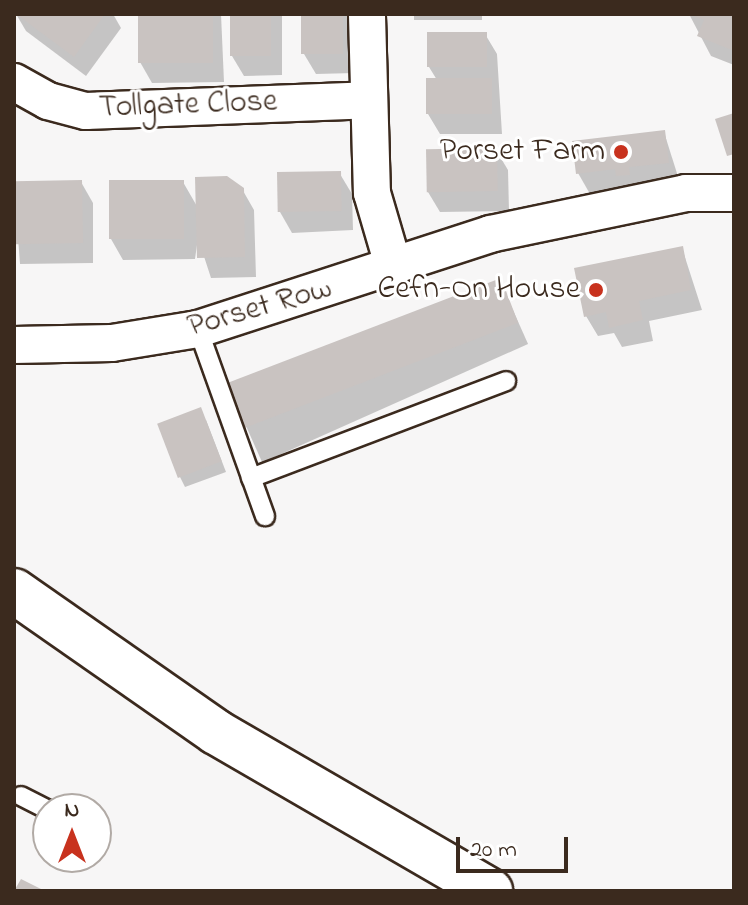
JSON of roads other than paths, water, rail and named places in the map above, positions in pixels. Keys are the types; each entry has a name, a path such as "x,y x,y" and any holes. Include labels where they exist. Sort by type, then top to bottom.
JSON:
{"street":[{"path":"367,16 375,215 394,268"},
{"name":"Tollgate Close","path":"14,82 48,101 86,111 368,100"},
{"name":"Porset Row","path":"14,345 112,343 198,329 535,222 686,193 734,193"},
{"path":"14,591 216,732 490,891"}],"lane":[{"path":"198,329 265,516"},
{"path":"251,478 506,381"}],"place":[{"name":"Porset Farm","path":"621,152"},
{"name":"Cefn-On House","path":"596,290"}]}
